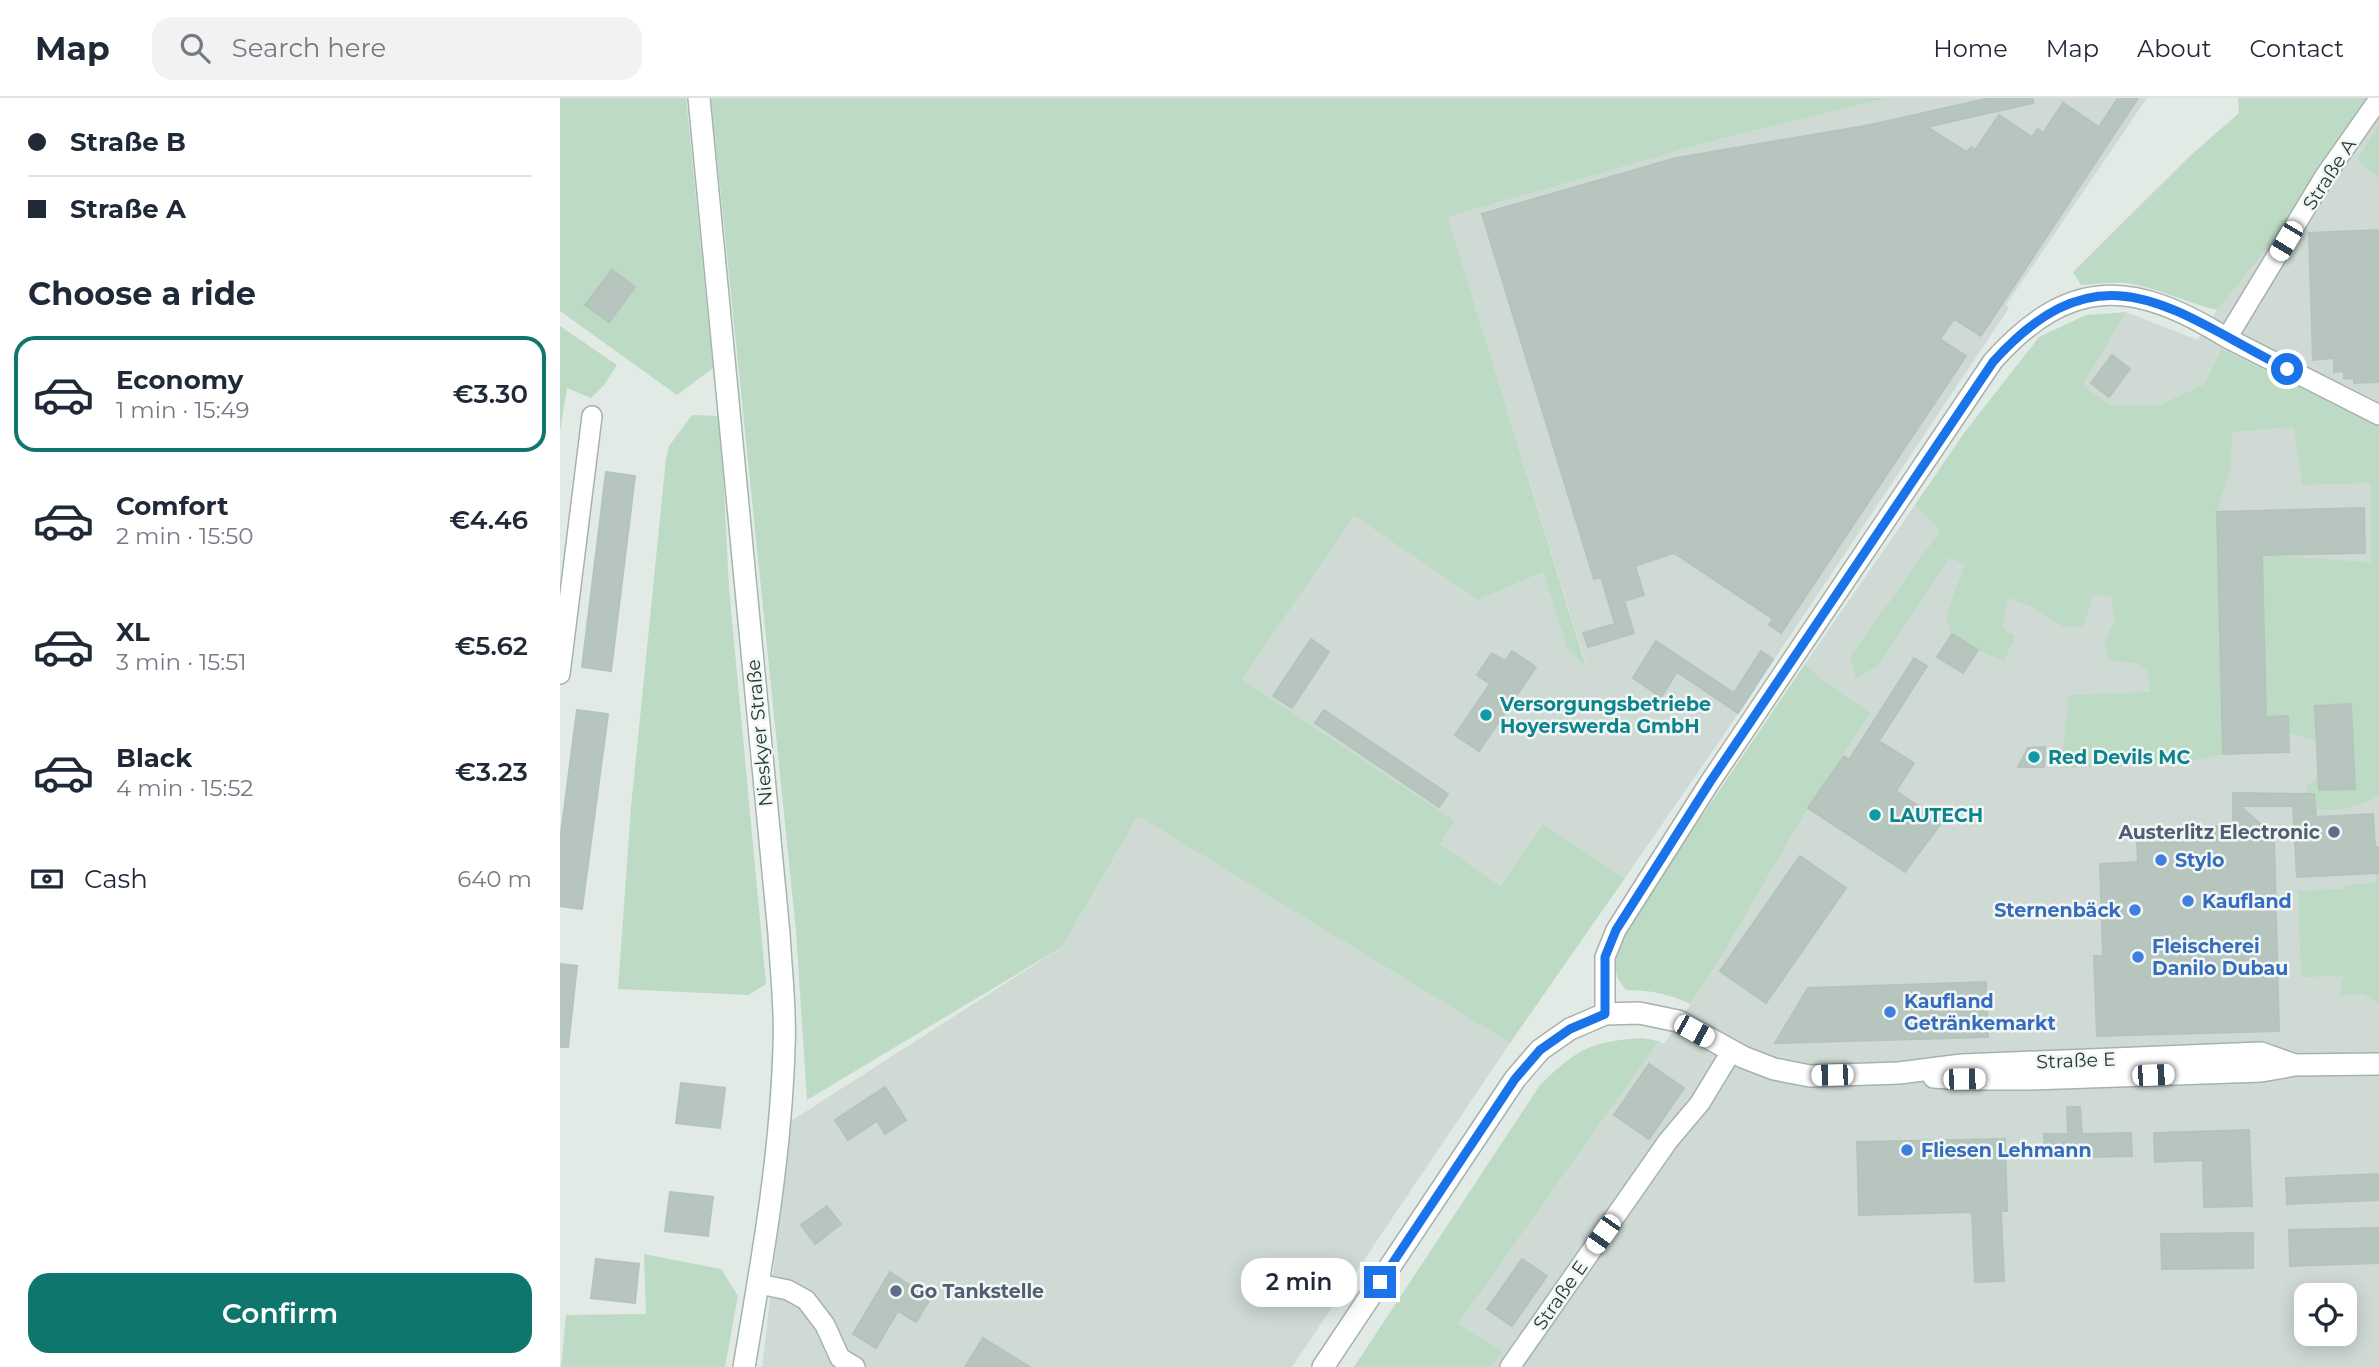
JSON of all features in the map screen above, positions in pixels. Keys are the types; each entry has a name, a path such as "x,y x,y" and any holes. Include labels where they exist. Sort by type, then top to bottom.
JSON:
{"main road":[{"name":"Nieskyer Straße","path":"699,98 779,934 785,1045 780,1117 759,1284 744,1367"},
{"name":"Straße E","path":"1605,1014 1639,1013 1678,1021 1731,1052 1774,1069 1810,1076 1899,1073 1964,1079 2031,1079 2261,1071 2295,1065 2379,1064"},
{"path":"1323,1367 1515,1079 1540,1050 1570,1029 1605,1014"}],"street":[{"name":"Straße A","path":"2227,338 2325,176 2379,99"},
{"path":"1605,1014 1605,957 1616,930 1710,782 1993,362 2007,346 2041,318 2091,296 2115,295 2161,304 2192,316 2227,338 2379,415"},
{"path":"560,674 592,416"},
{"name":"Straße E","path":"1510,1367 1668,1141 1700,1103 1731,1052"},
{"path":"759,1284 788,1290 806,1300 825,1325 840,1358 855,1367"}],"shaded area":[{"path":"1888,98 2147,98 2006,305 2009,308 1721,739 1625,878 1543,824 1501,886 1440,844 1455,821 1241,679 1354,516 1478,600 1543,572 1567,648 1586,665 1448,217 1723,138"},
{"path":"2379,99 2379,427 2223,349 2204,384 2157,406 2111,406 2083,385 2126,312 2198,340 2217,310"},
{"path":"2294,427 2371,483 2371,562 2262,556 2266,695 2379,786 2379,1367 1489,1367 1502,1352 1458,1324 1659,1041 1664,1044 1717,964 1808,808 1871,713 1829,685 1805,664 1915,505 1940,530 2232,431"},
{"path":"1138,816 1510,1043 1292,1367 762,1367 791,1121 1062,947"}],"green space":[{"path":"560,98 686,98 713,368 677,395 560,311"},
{"path":"711,98 1888,98 1723,138 1448,217 1586,667 1567,648 1543,572 1478,600 1354,516 1242,679 1455,821 1440,844 1501,886 1543,824 1625,878 1510,1043 1138,816 1062,947 807,1100 796,931"},
{"path":"2238,98 2379,98 2325,176 2217,310 2137,285 2081,285 2073,272 2191,155 2239,113"},
{"path":"2379,124 2379,178 2357,160"},
{"path":"2126,312 2083,385 2111,406 2157,406 2204,384 2222,349 2379,427 2379,796 2343,809 2324,810 2306,806 2307,786 2319,776 2317,741 2288,732 2288,717 2266,717 2262,555 2371,562 2371,483 2302,485 2294,427 2232,432 2231,465 2217,512 2223,754 2177,764 2061,768 2069,695 2151,692 2147,671 2135,663 2109,660 2105,640 2115,621 2111,596 2093,595 2083,626 2064,627 2032,607 2008,598 2002,627 2015,636 2004,661 1978,650 1952,634 1946,616 1965,564 1949,558 1877,667 1856,678 1850,657 1940,531 1915,505 1964,433 2039,337 2086,315"},
{"path":"560,326 617,365 604,385 591,398 567,388 560,431"},
{"path":"692,415 718,416 722,449 729,588 766,984 748,995 618,989 631,807 666,459 669,446"},
{"path":"1805,664 1829,685 1871,713 1808,808 1717,964 1690,1004 1659,993 1626,990 1618,978 1616,966 1620,945 1630,924"},
{"path":"2376,873 2379,873 2379,1003 2363,994 2339,995 2344,976 2301,977 2298,891 2344,889 2344,885 2376,883"},
{"path":"1624,1039 1659,1041 1458,1324 1503,1352 1489,1367 1354,1367 1540,1085 1564,1063 1585,1049"},
{"path":"644,1254 721,1269 738,1296 725,1367 561,1367 566,1315 646,1314"}],"building":[{"path":"1990,98 2033,98 2033,103 1927,127 1967,152 1971,147 1975,150 1999,115 2032,137 2038,129 2043,133 2063,103 2099,127 2118,98 2138,98 1981,336 1954,319 1940,339 1966,356 1781,633 1769,625 1773,619 1674,553 1635,566 1644,595 1624,601 1634,633 1588,647 1583,633 1615,624 1601,577 1594,579 1482,214 1676,158 1870,125"},
{"path":"2379,230 2379,382 2354,383 2354,378 2344,379 2344,371 2334,372 2334,358 2313,360 2309,233"},
{"path":"612,270 635,287 609,322 585,305"},
{"path":"2112,355 2130,369 2109,397 2091,383"},
{"path":"606,472 635,476 611,671 582,667"},
{"path":"2364,508 2365,553 2262,555 2266,717 2288,716 2289,752 2223,754 2217,512"},
{"path":"1952,634 1978,650 1963,673 1937,657"},
{"path":"1311,639 1329,652 1292,708 1273,696"},
{"path":"1656,641 1734,693 1761,651 1773,659 1738,713 1677,672 1661,697 1633,678"},
{"name":"Versorgungsbetriebe Hoyerswerda GmbH","path":"1512,651 1536,667 1479,751 1455,735 1490,684 1477,675 1492,653 1505,661"},
{"name":"LAUTECH","path":"1914,658 1927,666 1879,741 1914,763 1896,791 1942,822 1905,872 1808,808 1844,756 1849,760"},
{"path":"2351,704 2355,789 2319,790 2315,706"},
{"path":"577,710 608,714 582,909 560,906 560,841"},
{"path":"1324,710 1448,794 1439,807 1315,723"},
{"name":"Red Devils MC","path":"2045,747 2044,767 2018,767 2028,748"},
{"name":"Kaufland","path":"2233,793 2314,794 2316,817 2373,814 2375,847 2379,847 2379,873 2297,877 2293,806 2240,806 2274,836 2279,1031 2097,1036 2094,956 2103,956 2100,864 2138,862 2137,843 2194,842 2194,827 2233,826"},
{"path":"1800,856 1846,888 1766,1003 1720,971"},
{"path":"560,964 577,966 568,1047 560,1047"},
{"name":"Kaufland Getränkemarkt","path":"1986,982 1988,1037 1775,1043 1808,988"},
{"path":"1649,1064 1684,1088 1649,1139 1614,1115"},
{"path":"681,1083 725,1088 720,1128 676,1123"},
{"path":"885,1087 906,1120 885,1134 877,1121 848,1140 835,1120"},
{"path":"2067,1107 2080,1107 2082,1134 2131,1133 2132,1156 2045,1158 2044,1134 2068,1134"},
{"path":"2249,1130 2252,1206 2204,1207 2203,1160 2155,1162 2154,1133"},
{"path":"2005,1139 2007,1211 2001,1211 2004,1281 1975,1282 1972,1212 1859,1215 1857,1142"},
{"path":"2379,1174 2379,1200 2287,1204 2286,1178"},
{"path":"670,1192 713,1197 708,1236 665,1231"},
{"path":"827,1206 841,1224 815,1244 801,1225"},
{"path":"2379,1228 2379,1263 2290,1266 2289,1230"},
{"path":"2253,1233 2253,1268 2162,1269 2161,1234"},
{"path":"596,1259 639,1264 635,1303 591,1298"},
{"path":"1522,1259 1547,1276 1512,1326 1487,1309"},
{"path":"890,1272 930,1299 916,1322 898,1311 876,1348 853,1334"},
{"path":"983,1338 1030,1367 965,1367"}],"place":[{"name":"Versorgungsbetriebe Hoyerswerda GmbH","path":"1486,715"},
{"name":"Red Devils MC","path":"2034,757"},
{"name":"LAUTECH","path":"1875,815"},
{"name":"Austerlitz Electronic","path":"2334,832"},
{"name":"Stylo","path":"2161,860"},
{"name":"Kaufland","path":"2188,901"},
{"name":"Sternenbäck","path":"2135,910"},
{"name":"Fleischerei Danilo Dubau","path":"2138,957"},
{"name":"Kaufland Getränkemarkt","path":"1890,1012"},
{"name":"Fliesen Lehmann","path":"1907,1150"},
{"name":"Go Tankstelle","path":"896,1291"}],"route":[{"path":"1380,1282 1515,1079 1540,1050 1570,1029 1605,1014 1605,957 1616,930 1710,782 1993,362 2007,346 2021,332 2058,309 2091,296 2115,295 2161,304 2192,316 2227,338 2287,369"}]}
